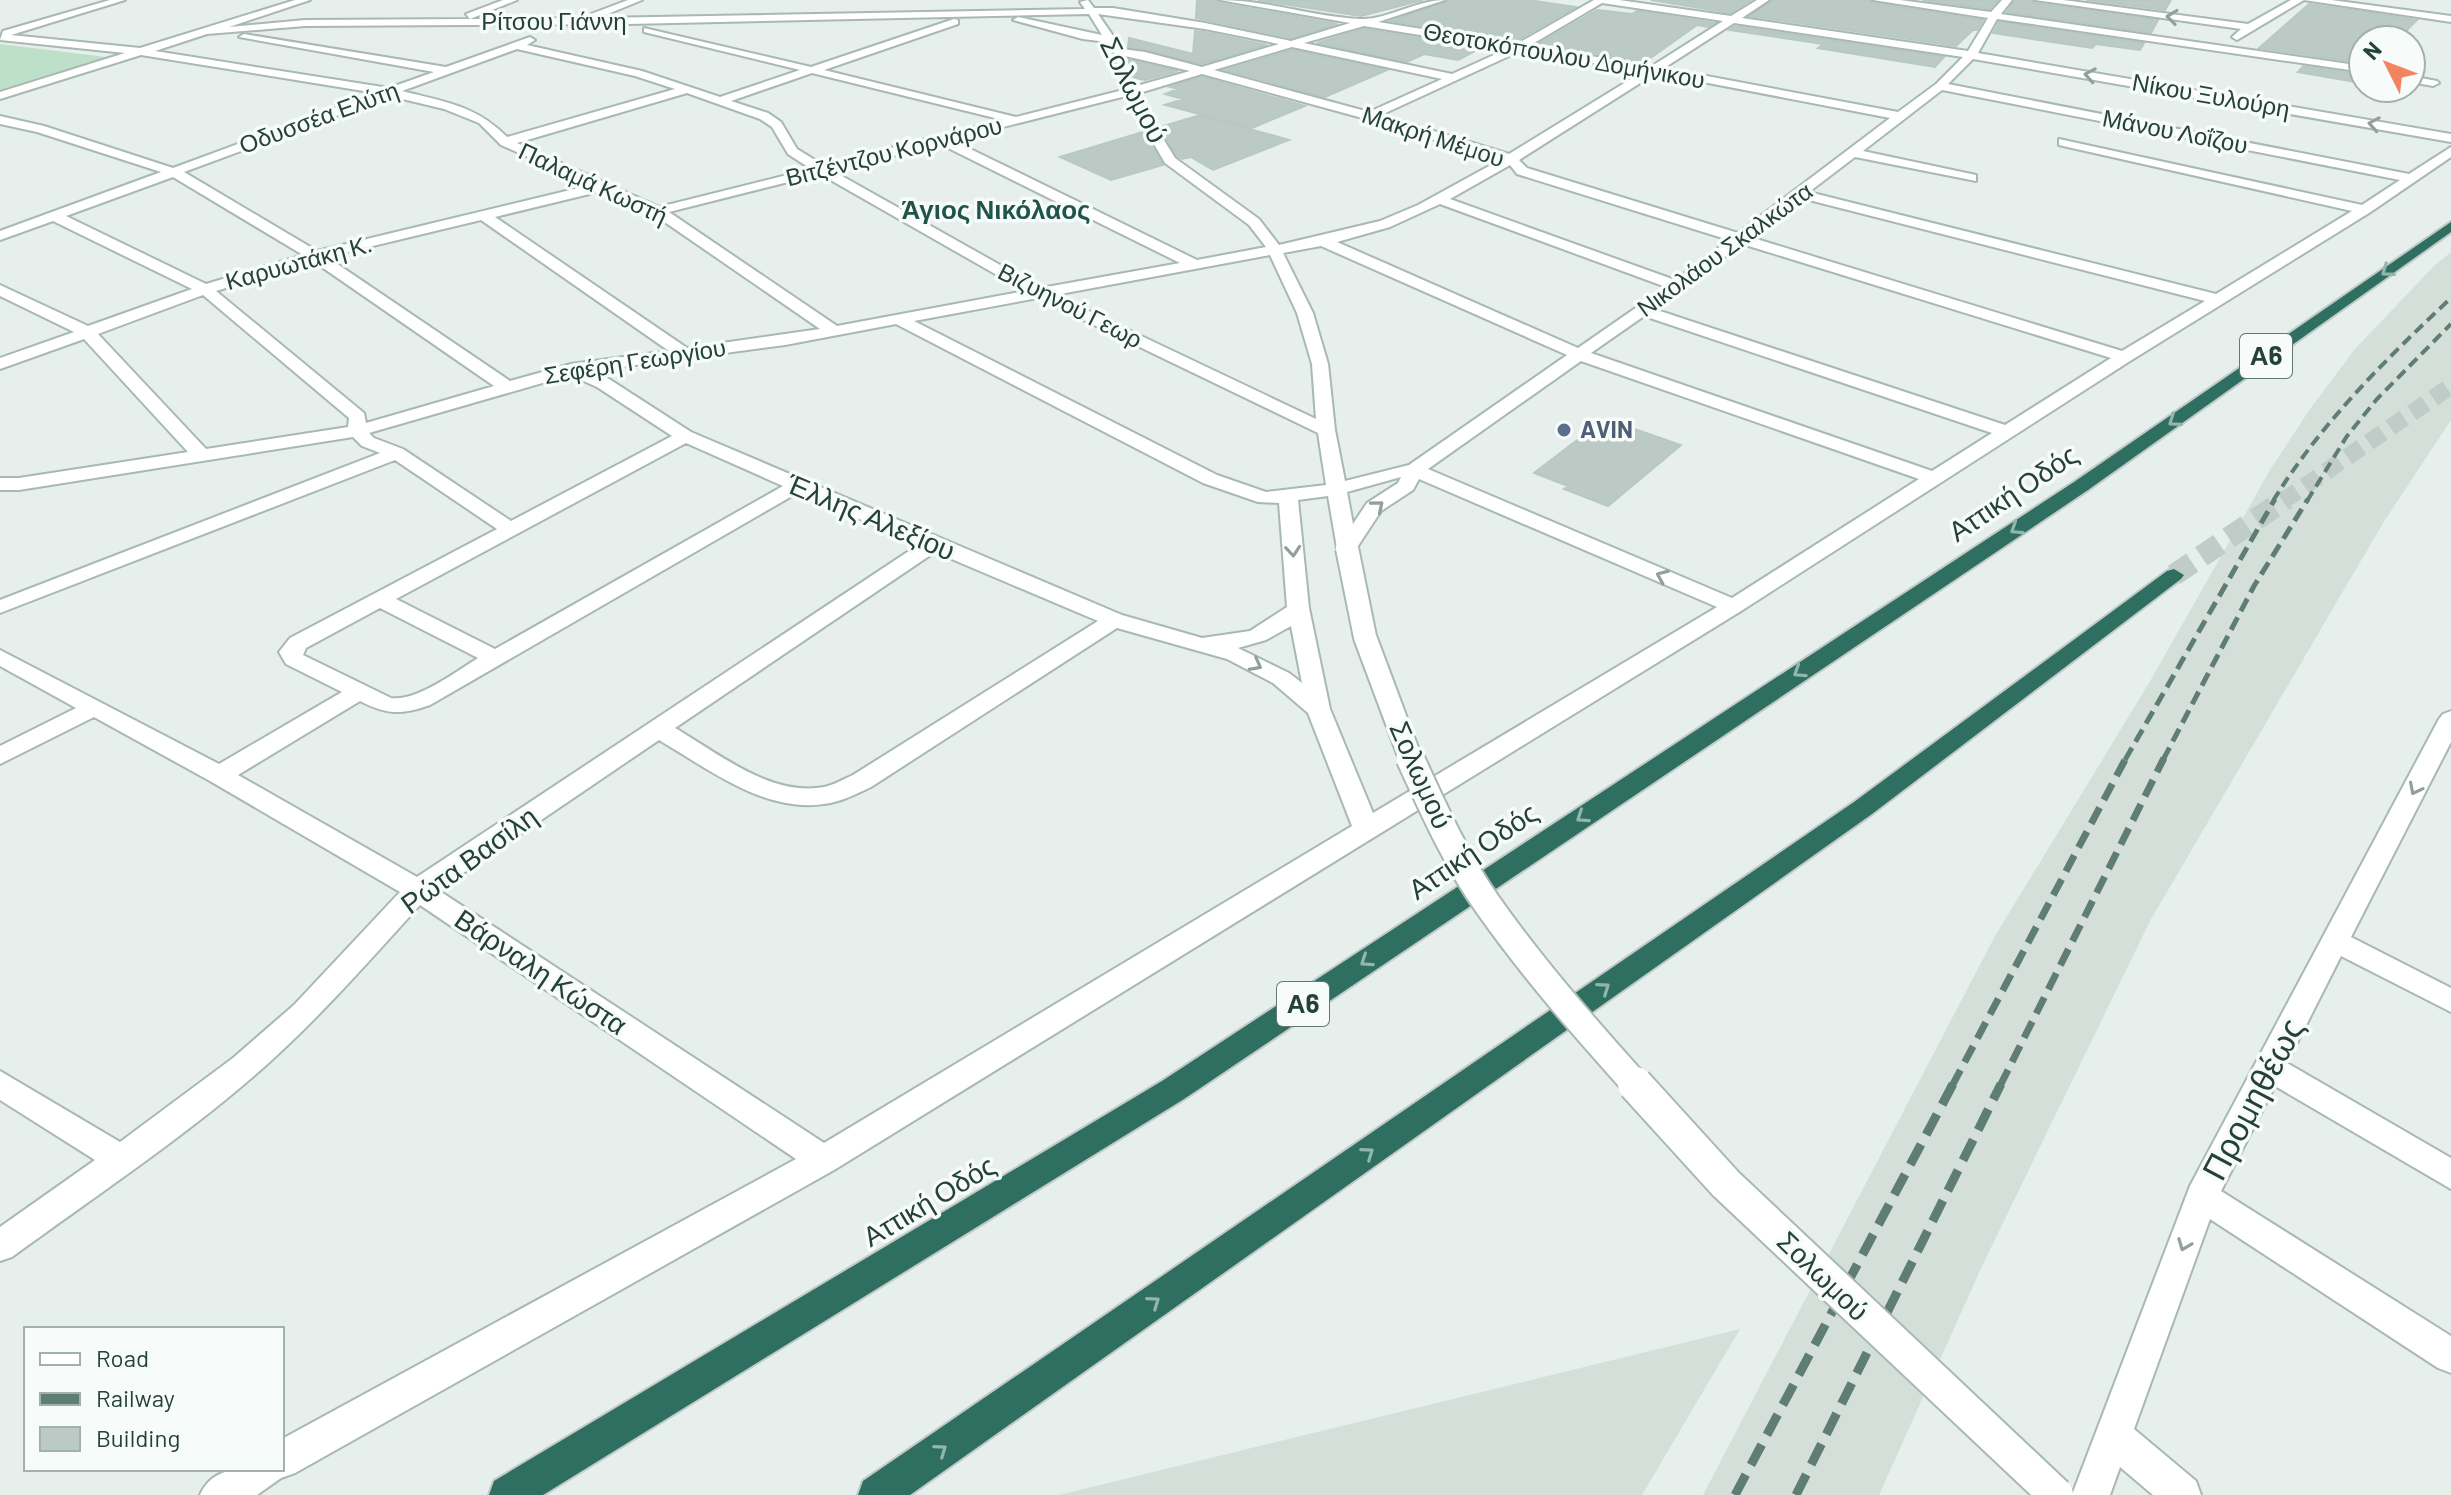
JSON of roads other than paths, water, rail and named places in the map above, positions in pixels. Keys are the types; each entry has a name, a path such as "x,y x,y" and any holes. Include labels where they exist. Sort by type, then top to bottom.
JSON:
{"highway":[{"name":"Αττική Οδός","path":"508,1495 1173,1090 2081,486 2451,226"},
{"path":"877,1495 1863,808 2174,575"}],"street":[{"path":"0,36 120,0"},
{"path":"0,96 305,0"},
{"path":"453,23 512,0"},
{"name":"Οδυσσέα Ελύτη","path":"5,232 637,0"},
{"path":"1088,5 1107,0"},
{"name":"Θεοτοκόπουλου Δομήνικου","path":"1226,0 1652,69 1903,117"},
{"name":"Βιτζέντζου Κορνάρου","path":"658,211 1129,92 1440,0"},
{"path":"1370,116 1520,47 1600,0"},
{"name":"Νίκου Ξυλούρη","path":"1600,0 1971,55 2451,138"},
{"name":"Σεφέρη Γεωργίου","path":"0,484 19,484 357,431 571,369 834,331 1323,241 1385,224 1511,159 1764,0"},
{"path":"1878,0 1995,14 2347,66"},
{"name":"Νικολάου Σκαλκώτα","path":"898,319 1210,479 1265,498 1338,489 1414,470 1677,286 1903,117 1971,55 2007,0"},
{"path":"2040,0 2249,27"},
{"path":"2227,47 2249,27 2299,0"},
{"path":"2309,0 2451,19"},
{"path":"771,32 830,5"},
{"name":"Ρίτσου Γιάννη","path":"210,32 305,23 975,14 1088,5 1455,78"},
{"name":"Σολωμού","path":"1088,5 1119,52 1129,92 1170,160 1254,222 1274,248 1305,313 1320,364 1326,430 1365,637 1400,735 1440,823 1487,904 1575,1017 1726,1184 2056,1495"},
{"path":"993,13 1071,33 1110,39"},
{"path":"720,101 975,14"},
{"path":"629,21 631,26 1019,121"},
{"path":"210,32 447,71"},
{"name":"Παλαμά Κωστή","path":"0,36 144,52 390,92 448,106 483,120 505,142 658,211 834,331"},
{"path":"730,48 744,43"},
{"name":"Βιζυηνού Γεωρ","path":"515,45 638,73 764,116 777,125 792,151 1037,292 1326,430"},
{"name":"Μακρή Μέμου","path":"1119,52 1145,55 1370,116 1511,159 1522,171 2124,357"},
{"path":"2427,82 2433,83"},
{"name":"Μάνου Λοΐζου","path":"1940,86 2410,178"},
{"path":"505,142 686,90"},
{"path":"0,120 40,129 174,172 315,256 505,386"},
{"path":"940,139 1194,264"},
{"path":"2063,142 2364,210"},
{"path":"284,1459 823,1160 1733,606 2124,357 2364,210 2451,151"},
{"path":"1856,153 1971,178"},
{"name":"Καρυωτάκη Κ.","path":"0,364 205,289 315,256 605,186"},
{"path":"1802,194 2217,299"},
{"path":"1438,199 1677,286"},
{"path":"483,215 681,352"},
{"path":"54,216 205,289 358,417 357,431 368,442 397,453 510,529"},
{"path":"1323,241 1580,355 1934,478"},
{"path":"0,290 87,332 200,454"},
{"path":"1642,310 2007,432"},
{"name":"Έλλης Αλεξίου","path":"571,369 603,383 685,436 933,544 1114,620 1235,654 1281,678 1318,709"},
{"path":"685,436 298,643 290,652 294,659 359,692 386,705 401,707 422,700 798,485"},
{"path":"0,607 397,453"},
{"path":"1414,470 1733,606"},
{"name":"Νικολάου Σκαλκώτα","path":"1347,548 1374,507 1406,486 1414,470"},
{"path":"1288,496 1298,608 1318,709 1367,831"},
{"name":"Ρώτα Βασίλη","path":"0,1246 122,1160 244,1067 304,1013 418,890 933,544"},
{"path":"379,599 495,658"},
{"name":"Έλλης Αλεξίου","path":"1184,638 1219,643 1253,638 1281,625 1298,608"},
{"path":"657,728 747,779 784,793 822,796 862,781 1114,620"},
{"name":"Βάρναλη Κώστα","path":"0,657 219,775 418,890 823,1160"},
{"path":"219,775 359,692"},
{"path":"0,756 94,708"},
{"name":"Προμηθέως","path":"2091,1495 2202,1196 2451,719"},
{"path":"2336,941 2451,1001"},
{"path":"2269,1067 2451,1175"},
{"path":"0,1084 122,1160"},
{"path":"2202,1196 2451,1356"},
{"path":"2112,1435 2182,1495"},
{"path":"219,1495 262,1471"}],"tunnel":[{"path":"2283,501 2451,386"},
{"path":"2174,575 2286,499"}],"railway":[{"path":"2273,501 2333,419 2378,369 2451,298"},
{"path":"2307,501 2347,436 2377,399 2451,324"},
{"path":"2125,760 2275,499"},
{"path":"2163,760 2254,586 2308,499"},
{"path":"1952,1086 2126,758"},
{"path":"2001,1084 2163,760"},
{"path":"1735,1495 1953,1084"},
{"path":"1796,1495 2001,1084"}],"place":[{"name":"AVIN","path":"1564,430"}],"district":[{"name":"Άγιος Νικόλαος","path":"996,210"}]}
